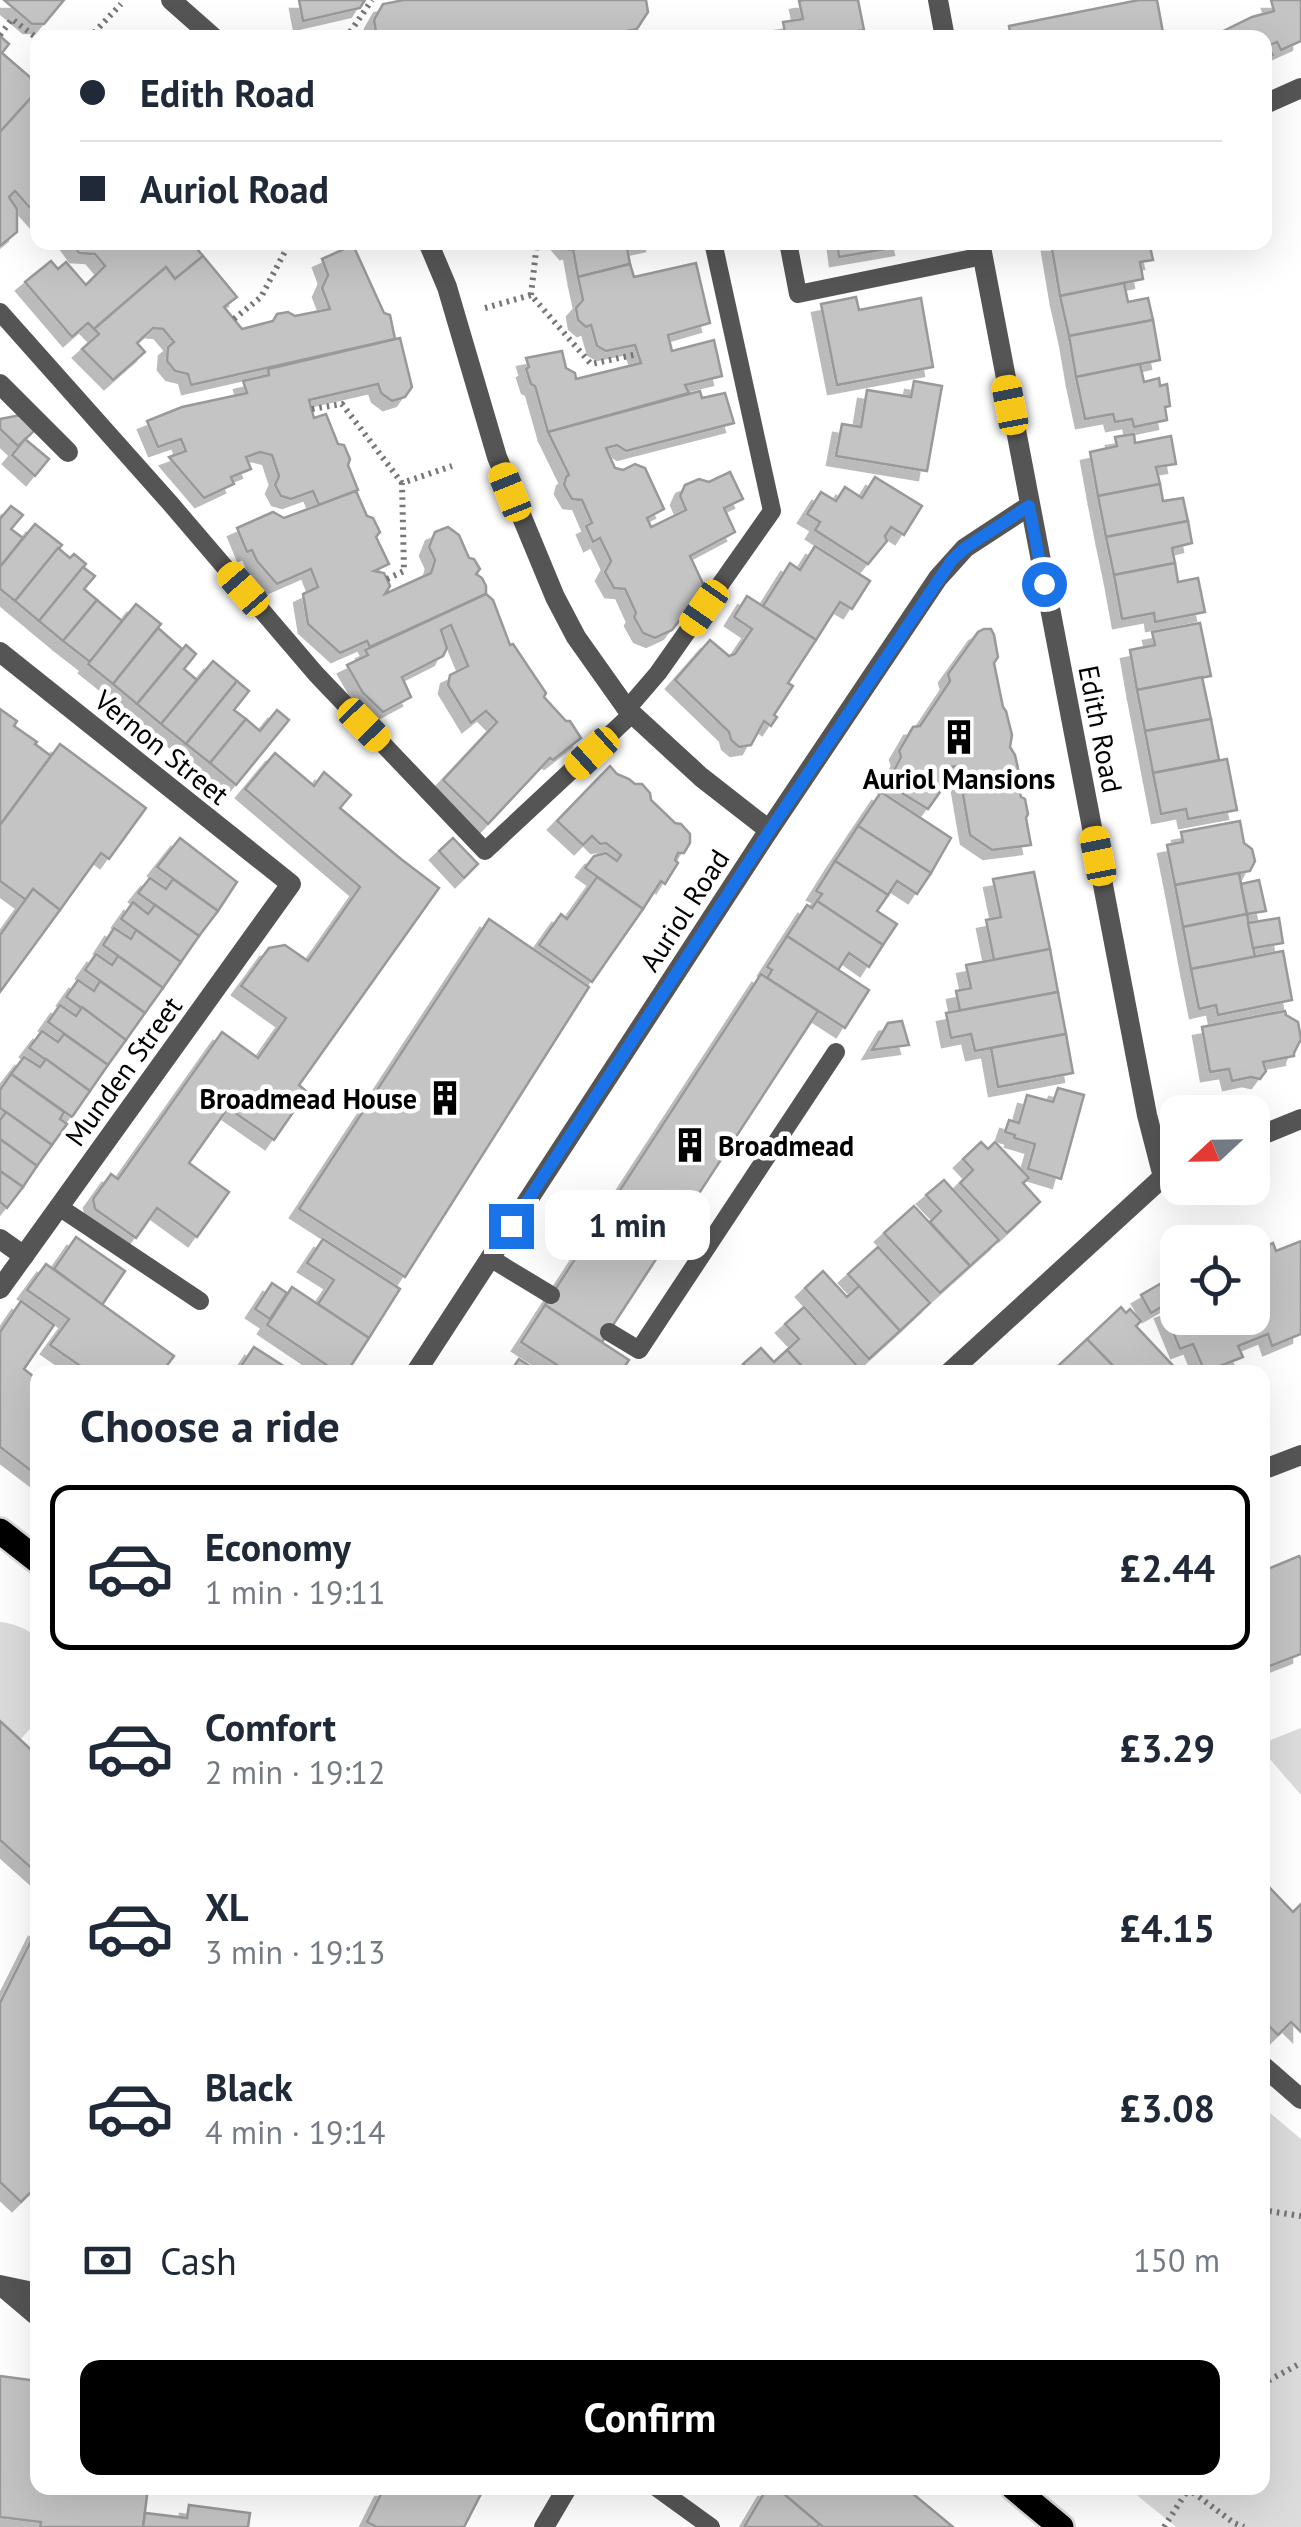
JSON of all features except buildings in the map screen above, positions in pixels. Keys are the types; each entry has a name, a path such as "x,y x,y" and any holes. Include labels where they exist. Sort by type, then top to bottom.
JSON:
{"main road":[{"path":"0,1531 30,1555"},
{"path":"1022,2495 1061,2527"}],"street":[{"path":"170,0 205,30"},
{"path":"938,0 944,30"},
{"path":"1272,101 1301,88"},
{"path":"431,250 443,275 497,457 547,580 576,637 630,711 701,777 770,830"},
{"name":"Edith Road","path":"981,250 1148,1115 1160,1147"},
{"path":"0,384 68,452"},
{"name":"Auriol Road","path":"421,1365 770,830 952,560 1029,506"},
{"name":"Vernon Street","path":"0,652 291,884"},
{"name":"Munden Street","path":"0,1290 291,884"},
{"path":"1270,1132 1301,1119"},
{"name":"Edith Road","path":"958,1365 1160,1183"},
{"path":"0,1238 24,1256"},
{"path":"1270,1467 1301,1455"},
{"path":"1270,2072 1301,2099"},
{"path":"544,2527 563,2495"}],"lane":[{"path":"0,312 316,674 484,852 630,711 772,511 715,250"},
{"path":"790,250 798,294 977,250"},
{"path":"609,1332 639,1350 836,1052"},
{"path":"60,1206 200,1301"},
{"path":"490,1258 551,1295"},
{"path":"0,2285 30,2291"},
{"path":"0,2285 30,2311"},
{"path":"667,2495 710,2527"}],"path":[{"path":"351,30 372,0"},
{"path":"96,30 120,4"},
{"path":"0,35 12,20 30,34"},
{"path":"234,319 261,296 286,250"},
{"path":"537,250 531,295 591,364 638,354"},
{"path":"456,320 531,295"},
{"path":"312,409 342,404 402,483 404,571 387,580"},
{"path":"402,483 452,466"},
{"path":"1270,2211 1301,2216"},
{"path":"1270,2380 1301,2363"},
{"path":"1164,2527 1184,2495"},
{"path":"1198,2495 1244,2527"}],"shaded area":[{"path":"0,1622 30,1633 30,1729 20,1740 0,1721"},
{"path":"1301,1728 1301,1795 1270,1759 1270,1740"},
{"path":"1270,2113 1301,2139 1301,2527 1176,2527 1137,2495 1270,2495"}],"place":[{"name":"Auriol Mansions","path":"959,737"},
{"name":"Broadmead House","path":"445,1098"},
{"name":"Broadmead","path":"690,1145"}],"route":[{"path":"511,1226 952,560 1029,506 1044,584"}]}
